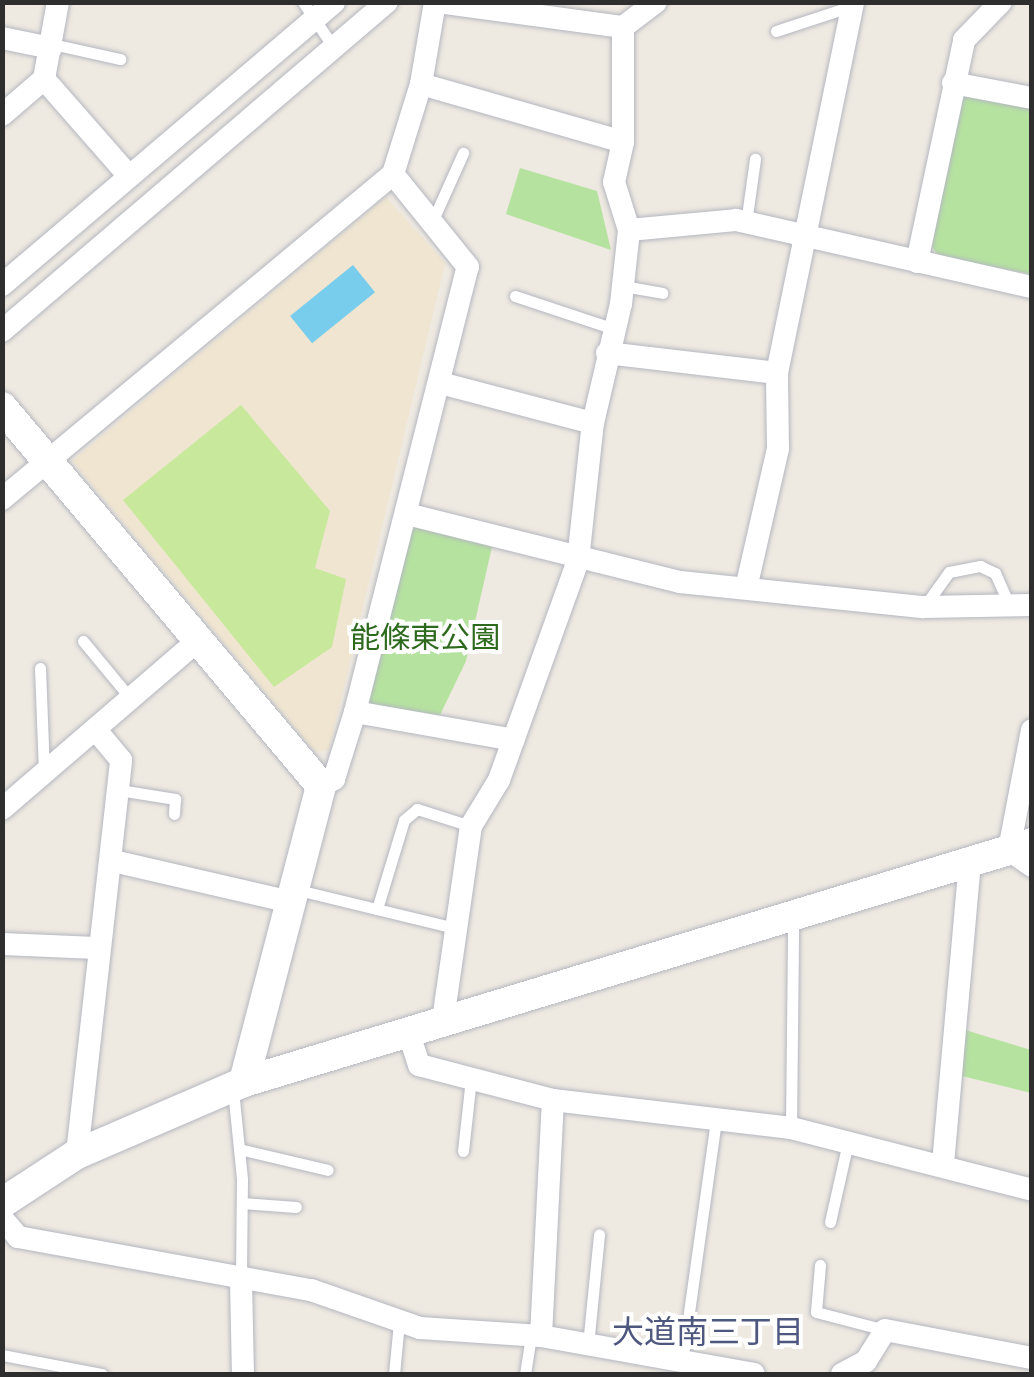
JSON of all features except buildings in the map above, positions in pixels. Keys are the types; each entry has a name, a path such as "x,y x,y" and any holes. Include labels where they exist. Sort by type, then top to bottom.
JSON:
{"street":[{"path":"2,115 44,80 58,2"},
{"path":"2,285 129,176 307,12 334,2"},
{"path":"2,331 386,2"},
{"path":"2,498 392,174 422,84 436,2 624,27 656,2"},
{"path":"918,262 964,40 1001,2"},
{"path":"748,584 778,449 778,373 852,4"},
{"path":"443,1020 471,826 514,740 578,560 593,423 623,286 630,230 614,182 623,142 624,27"},
{"path":"2,38 52,46"},
{"path":"44,80 129,176"},
{"path":"954,83 1032,98"},
{"path":"422,84 623,142"},
{"path":"320,786 334,780 355,712 468,267 392,174"},
{"path":"630,230 746,223 806,240 1032,287"},
{"path":"607,353 778,373"},
{"path":"440,383 593,423"},
{"path":"2,407 320,786"},
{"path":"407,514 578,560 680,582 748,584 924,607 1020,605"},
{"path":"2,809 97,732 196,641"},
{"path":"355,712 514,740"},
{"path":"2,1203 77,1154 238,1084 970,860 1024,853 1032,730"},
{"path":"77,1154 121,760 97,732"},
{"path":"238,1084 320,786"},
{"path":"943,1164 970,860"},
{"path":"112,861 288,895"},
{"path":"2,944 97,948"},
{"path":"408,1032 419,1065 553,1100 790,1128 943,1164 1032,1190"},
{"path":"536,1336 553,1100"},
{"path":"2,1218 18,1237 241,1281 311,1290 400,1322 536,1336 711,1373 754,1374"},
{"path":"241,1281 243,1374"},
{"path":"842,1374 866,1361 884,1330 1032,1358"}],"lane":[{"path":"776,31 852,4"},
{"path":"307,12 334,48"},
{"path":"52,46 120,59"},
{"path":"432,222 463,154"},
{"path":"746,223 756,159"},
{"path":"623,286 662,293"},
{"path":"514,296 614,328"},
{"path":"924,607 949,572 980,566 995,573 1020,605"},
{"path":"83,641 132,700"},
{"path":"40,668 44,775"},
{"path":"119,790 176,799 174,814"},
{"path":"378,910 404,820 417,809 471,826"},
{"path":"288,895 454,928"},
{"path":"790,1128 793,916"},
{"path":"462,1152 470,1078"},
{"path":"238,1084 241,1281"},
{"path":"681,1366 716,1119"},
{"path":"830,1222 848,1142"},
{"path":"239,1149 328,1170"},
{"path":"242,1203 296,1206"},
{"path":"588,1346 599,1235"},
{"path":"820,1265 816,1312 884,1330"},
{"path":"394,1374 400,1322"},
{"path":"525,1374 536,1336"},
{"path":"2,1355 102,1374"}],"shaded area":[{"path":"386,197 445,263 329,750 315,752 72,461"}],"green space":[{"path":"970,91 1031,103 1031,274 938,256 932,246 961,97"},
{"path":"520,168 597,191 611,250 506,214"},
{"path":"241,405 330,511 315,568 346,579 332,647 274,687 123,500"},
{"name":"能條東公園","path":"419,526 492,547 466,661 440,715 370,706 365,699 408,531"},
{"path":"965,1030 1031,1050 1031,1093 962,1076"}],"water":[{"path":"353,265 375,292 312,343 290,316"}],"district":[{"name":"大道南三丁目","path":"708,1335"}]}
